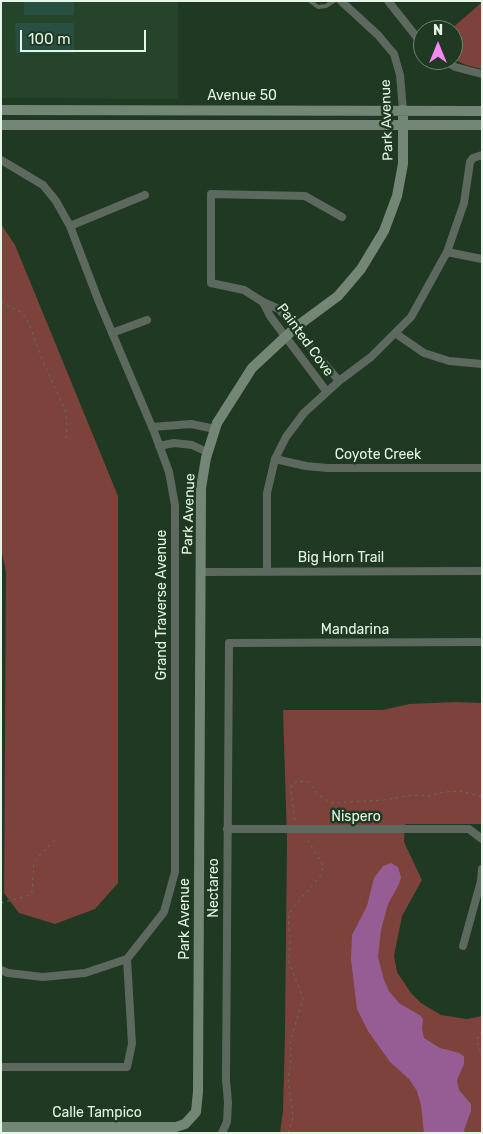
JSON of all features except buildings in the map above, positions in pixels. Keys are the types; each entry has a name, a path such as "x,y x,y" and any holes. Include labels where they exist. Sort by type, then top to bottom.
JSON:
{"street":[{"name":"Park Avenue","path":"191,1120 196,1112 198,1091 201,488 208,452 217,423 252,368 296,327 338,296 361,268 384,231 397,196 403,164 403,110 400,75 394,54 378,35 341,1"},
{"path":"388,1 413,32"},
{"path":"463,69 482,74"},
{"name":"Avenue 50","path":"1,110 482,111"},
{"name":"Avenue 50","path":"1,125 482,125"},
{"path":"267,570 267,493 274,459 286,437 304,413 339,381 371,357 411,317 447,252 464,203 470,162 473,158 482,155"},
{"name":"Grand Traverse Avenue","path":"1,160 43,185 56,201 70,226 112,333 152,427 168,472 175,505 175,872 164,912 127,959"},
{"name":"Painted Cove","path":"339,381 296,327 279,309 244,290 211,283 211,194 305,196 342,217"},
{"path":"70,226 145,195"},
{"path":"447,252 482,259"},
{"name":"Painted Cove","path":"264,302 270,316 327,392"},
{"path":"112,333 147,320"},
{"path":"395,333 424,353 449,361 482,364"},
{"path":"152,427 191,424 215,429"},
{"path":"159,446 174,444 192,445 208,452"},
{"name":"Coyote Creek","path":"274,459 306,466 327,468 482,468"},
{"name":"Big Horn Trail","path":"200,572 267,570 482,571"},
{"name":"Mandarina","path":"229,643 482,642"},
{"name":"Nectareo","path":"222,1133 227,1122 228,1102 226,1080 229,643"},
{"name":"Nispero","path":"227,829 469,829 482,839"},
{"path":"463,946 481,881 482,868"},
{"path":"1,970 8,973 43,976 85,973 127,959 132,1044 127,1068 1,1067"},
{"name":"Calle Tampico","path":"1,1127 176,1128 191,1120"}],"lane":[{"path":"310,1 318,7 326,6 334,1"}],"path":[{"path":"1,302 22,313 29,323 65,410 67,421 66,440"},
{"path":"288,1133 293,1117 288,1080 291,1060 290,1043 303,998 289,962 290,938 288,918 292,909 321,875 323,869 322,863 300,829 293,814 292,786 297,781 308,782 319,796 331,803 429,796 444,792 461,791 482,797"},
{"path":"1,903 27,896 32,892 34,861 57,838"},
{"path":"482,1032 477,1040 482,1058"}],"shaded area":[{"path":"1,1 178,1 178,99 1,98"},
{"path":"480,1 482,1 482,69 463,64 463,20 461,20 481,3"},
{"path":"1,224 15,245 118,496 118,883 95,909 55,924 19,913 4,893 6,572 1,548"},
{"path":"482,703 482,824 405,824 404,842 422,880 402,916 394,956 397,972 411,993 421,1003 441,1015 467,1019 482,1016 482,1133 280,1133 283,1111 285,1032 287,839 283,710 383,710 409,704"},
{"path":"391,863 398,867 401,877 388,904 381,930 378,957 384,980 389,991 399,1003 421,1016 423,1019 422,1029 424,1038 440,1048 464,1056 464,1064 457,1080 459,1090 471,1104 471,1111 464,1130 465,1133 424,1133 421,1105 417,1091 409,1079 390,1062 368,1031 357,1009 351,959 352,935 367,906 374,878 383,866"}]}
